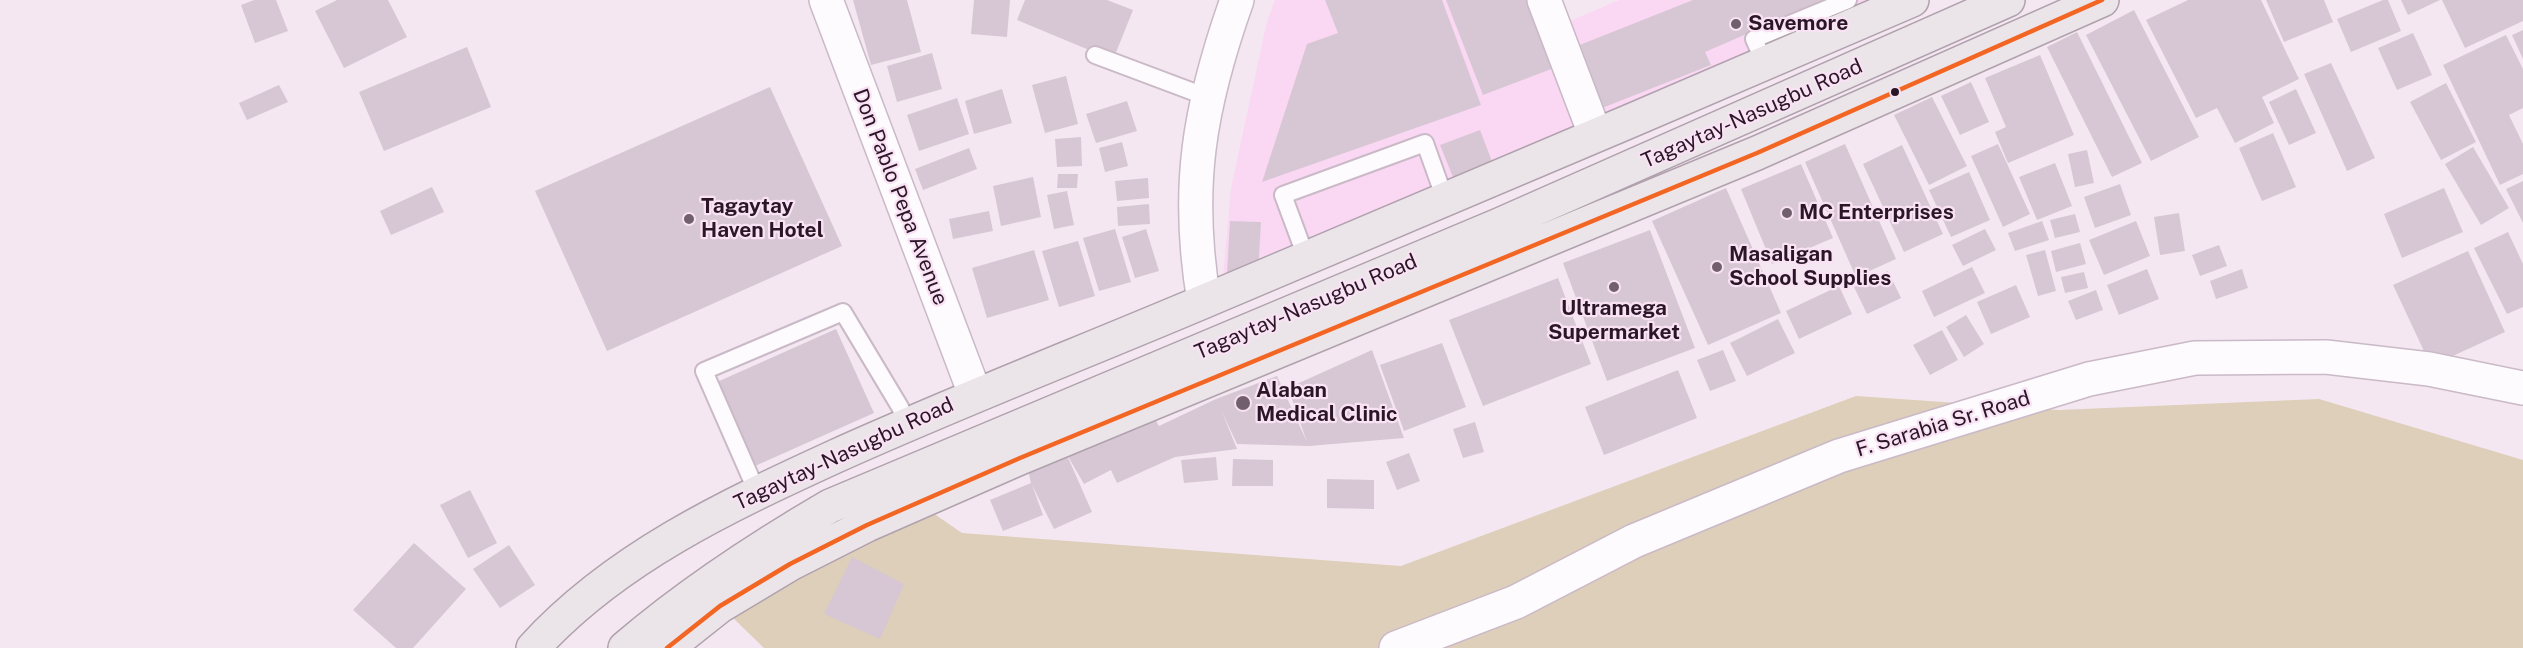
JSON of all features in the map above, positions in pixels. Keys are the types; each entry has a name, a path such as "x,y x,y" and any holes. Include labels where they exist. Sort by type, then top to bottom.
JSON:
{"main road":[{"name":"Tagaytay-Nasugbu Road","path":"533,648 551,628 610,579 681,532 757,492 975,394 1204,301 1912,0"},
{"name":"Tagaytay-Nasugbu Road","path":"625,648 708,582 775,538 830,506 1499,225 2008,0"},
{"name":"Tagaytay-Nasugbu Road","path":"667,648 720,606 790,564 867,525 1020,458 1757,153 2102,0"}],"street":[{"name":"Don Pablo Pepa Avenue","path":"826,0 975,394"},
{"path":"1204,301 1198,264 1195,202 1197,150 1207,97 1237,0"},
{"path":"1544,0 1595,134"},
{"name":"F. Sarabia Sr. Road","path":"1396,648 1516,602 1634,541 1839,456 2089,379 2195,358 2326,357 2429,369 2523,388"}],"lane":[{"path":"1765,64 1754,39 1848,0"},
{"path":"1095,55 1207,97"},
{"path":"1306,257 1283,195 1425,144 1445,199"},
{"path":"757,492 704,371 843,312 908,424"}],"shaded area":[{"path":"1275,0 1547,0 1558,26 1619,0 1876,0 1223,277 1231,188 1267,21"},
{"path":"1856,396 2059,410 2319,399 2523,460 2523,648 764,648 728,613 930,511 962,533 1401,566"}],"building":[{"path":"254,0 276,0 288,31 255,43 241,5"},
{"path":"337,0 388,0 407,37 344,68 315,11"},
{"path":"853,0 907,0 921,52 871,65"},
{"path":"974,0 1010,0 1007,37 971,34"},
{"path":"1025,0 1107,0 1133,10 1113,60 1017,20"},
{"path":"1325,0 1442,0 1481,105 1262,182 1307,44 1338,33"},
{"path":"1446,0 1527,0 1554,68 1483,95"},
{"path":"1693,0 1825,0 1705,52 1711,65 1597,110 1572,48"},
{"path":"2188,0 2261,0 2299,79 2262,97 2274,123 2235,143 2217,108 2196,118 2146,20"},
{"path":"2266,0 2324,0 2333,22 2284,42"},
{"path":"2388,0 2401,31 2351,52 2337,19"},
{"path":"2401,0 2440,0 2408,15"},
{"path":"2442,0 2523,0 2523,21 2465,48"},
{"path":"2134,10 2199,137 2151,161 2086,35"},
{"path":"2523,30 2523,59 2512,35"},
{"path":"2077,32 2142,163 2112,177 2047,47"},
{"path":"2413,33 2432,75 2397,90 2378,48"},
{"path":"2506,35 2523,69 2523,108 2509,115 2523,144 2523,174 2500,185 2443,65"},
{"path":"467,47 491,107 384,151 359,92"},
{"path":"932,53 942,89 897,102 887,66"},
{"path":"2040,55 2074,135 2008,163 1995,132 2006,127 1985,78"},
{"path":"2331,63 2375,158 2347,171 2304,74"},
{"path":"1066,76 1078,124 1045,133 1032,85"},
{"path":"1971,82 1989,122 1960,135 1941,96"},
{"path":"2446,83 2476,142 2441,160 2410,102"},
{"path":"279,85 288,102 247,120 239,103"},
{"name":"Tagaytay Haven Hotel","path":"770,87 842,246 607,351 535,191"},
{"path":"1002,89 1012,123 974,134 965,101"},
{"path":"2296,89 2316,133 2289,145 2269,102"},
{"path":"1932,97 1967,166 1929,185 1894,115"},
{"path":"957,98 969,134 919,151 907,115"},
{"path":"1127,101 1137,131 1096,143 1086,114"},
{"path":"1480,130 1496,172 1457,187 1440,145"},
{"path":"2273,133 2296,187 2262,201 2239,148"},
{"path":"1081,137 1082,166 1057,167 1055,139"},
{"path":"1122,142 1128,166 1105,172 1099,148"},
{"path":"1845,144 1896,259 1856,277 1805,162"},
{"path":"1998,144 2030,214 2003,227 1971,156"},
{"path":"1902,145 1943,234 1904,252 1863,164"},
{"path":"2473,147 2509,208 2481,225 2445,164"},
{"path":"969,148 977,169 923,190 915,169"},
{"path":"2087,150 2094,183 2075,187 2068,154"},
{"path":"2055,163 2072,206 2037,220 2019,177"},
{"name":"MC Enterprises","path":"1801,164 1833,238 1772,264 1741,189"},
{"path":"1969,172 1990,220 1951,237 1929,190"},
{"path":"1058,174 1078,174 1077,188 1057,188"},
{"path":"1033,177 1041,217 1001,226 993,186"},
{"path":"1148,178 1149,198 1117,201 1115,181"},
{"path":"2523,181 2523,223 2506,189"},
{"path":"2120,184 2131,215 2095,228 2084,197"},
{"path":"432,187 444,212 391,235 380,211"},
{"name":"Masaligan School Supplies","path":"1726,188 1781,313 1708,345 1652,221"},
{"path":"2444,188 2463,232 2402,258 2384,214"},
{"path":"1067,191 1074,225 1054,229 1047,195"},
{"path":"1149,204 1150,224 1118,226 1117,207"},
{"path":"989,211 993,231 953,239 949,219"},
{"path":"2179,213 2185,251 2160,255 2154,217"},
{"path":"2075,214 2080,232 2055,238 2050,220"},
{"path":"1230,221 1261,222 1258,275 1227,273"},
{"path":"2042,221 2049,240 2015,251 2008,233"},
{"path":"2136,221 2150,256 2104,275 2089,240"},
{"path":"1115,229 1131,282 1099,291 1083,238"},
{"path":"1146,229 1159,271 1135,278 1122,237"},
{"path":"1985,229 1996,250 1963,266 1952,245"},
{"path":"1650,230 1695,348 1607,381 1563,263"},
{"path":"2508,232 2523,264 2523,307 2507,314 2474,248"},
{"path":"1078,241 1095,296 1059,307 1042,251"},
{"path":"2080,243 2086,264 2056,272 2051,251"},
{"path":"2219,245 2227,266 2200,276 2192,255"},
{"path":"1034,250 1049,300 987,318 972,268"},
{"path":"2045,250 2056,291 2038,296 2026,255"},
{"path":"2468,251 2505,332 2431,366 2393,285"},
{"path":"1972,267 1985,293 1934,317 1922,291"},
{"path":"2147,269 2159,299 2119,315 2107,285"},
{"path":"2242,269 2248,288 2216,299 2210,281"},
{"path":"1888,271 1901,298 1867,314 1854,287"},
{"path":"2084,272 2088,288 2065,293 2061,277"},
{"path":"1558,278 1591,364 1483,406 1449,320"},
{"path":"2016,285 2030,317 1991,334 1977,302"},
{"path":"1839,286 1852,314 1799,339 1786,311"},
{"path":"2096,290 2103,310 2076,320 2068,301"},
{"path":"1966,315 1984,344 1964,357 1946,327"},
{"path":"1778,319 1795,353 1747,376 1730,343"},
{"path":"836,329 874,413 755,466 717,382"},
{"path":"1942,330 1958,360 1930,375 1913,345"},
{"path":"1442,343 1466,407 1404,431 1380,365"},
{"path":"1372,350 1404,438 1309,446 1237,444 1222,412 1237,449 1175,457 1117,483 1111,470 1084,484 1066,453 1153,415 1159,426 1216,399 1277,376 1307,442 1288,388"},
{"path":"1723,350 1736,381 1710,391 1697,360"},
{"path":"1678,370 1697,418 1604,455 1585,407"},
{"path":"1475,422 1484,452 1463,458 1453,429"},
{"path":"1066,453 1092,512 1054,529 1032,485 1043,515 1003,531 990,500 1031,483 1028,470"},
{"path":"1409,453 1420,481 1397,490 1386,462"},
{"path":"1216,457 1218,480 1184,483 1181,460"},
{"path":"1233,459 1273,460 1273,486 1232,486"},
{"path":"1327,479 1374,480 1374,509 1327,508"},
{"path":"470,490 497,543 468,558 440,505"},
{"path":"414,543 466,589 413,648 396,648 353,610"},
{"path":"509,545 535,585 500,608 473,569"},
{"path":"852,557 904,584 880,639 824,614"}],"transit line":[{"path":"667,648 720,606 790,564 867,525 1020,458 1757,153 2102,0"}],"place":[{"name":"Savemore","path":"1736,24"},
{"name":"MC Enterprises","path":"1787,213"},
{"name":"Tagaytay Haven Hotel","path":"689,219"},
{"name":"Masaligan School Supplies","path":"1717,267"},
{"name":"Ultramega Supermarket","path":"1614,287"},
{"name":"Alaban Medical Clinic","path":"1243,403"}]}
